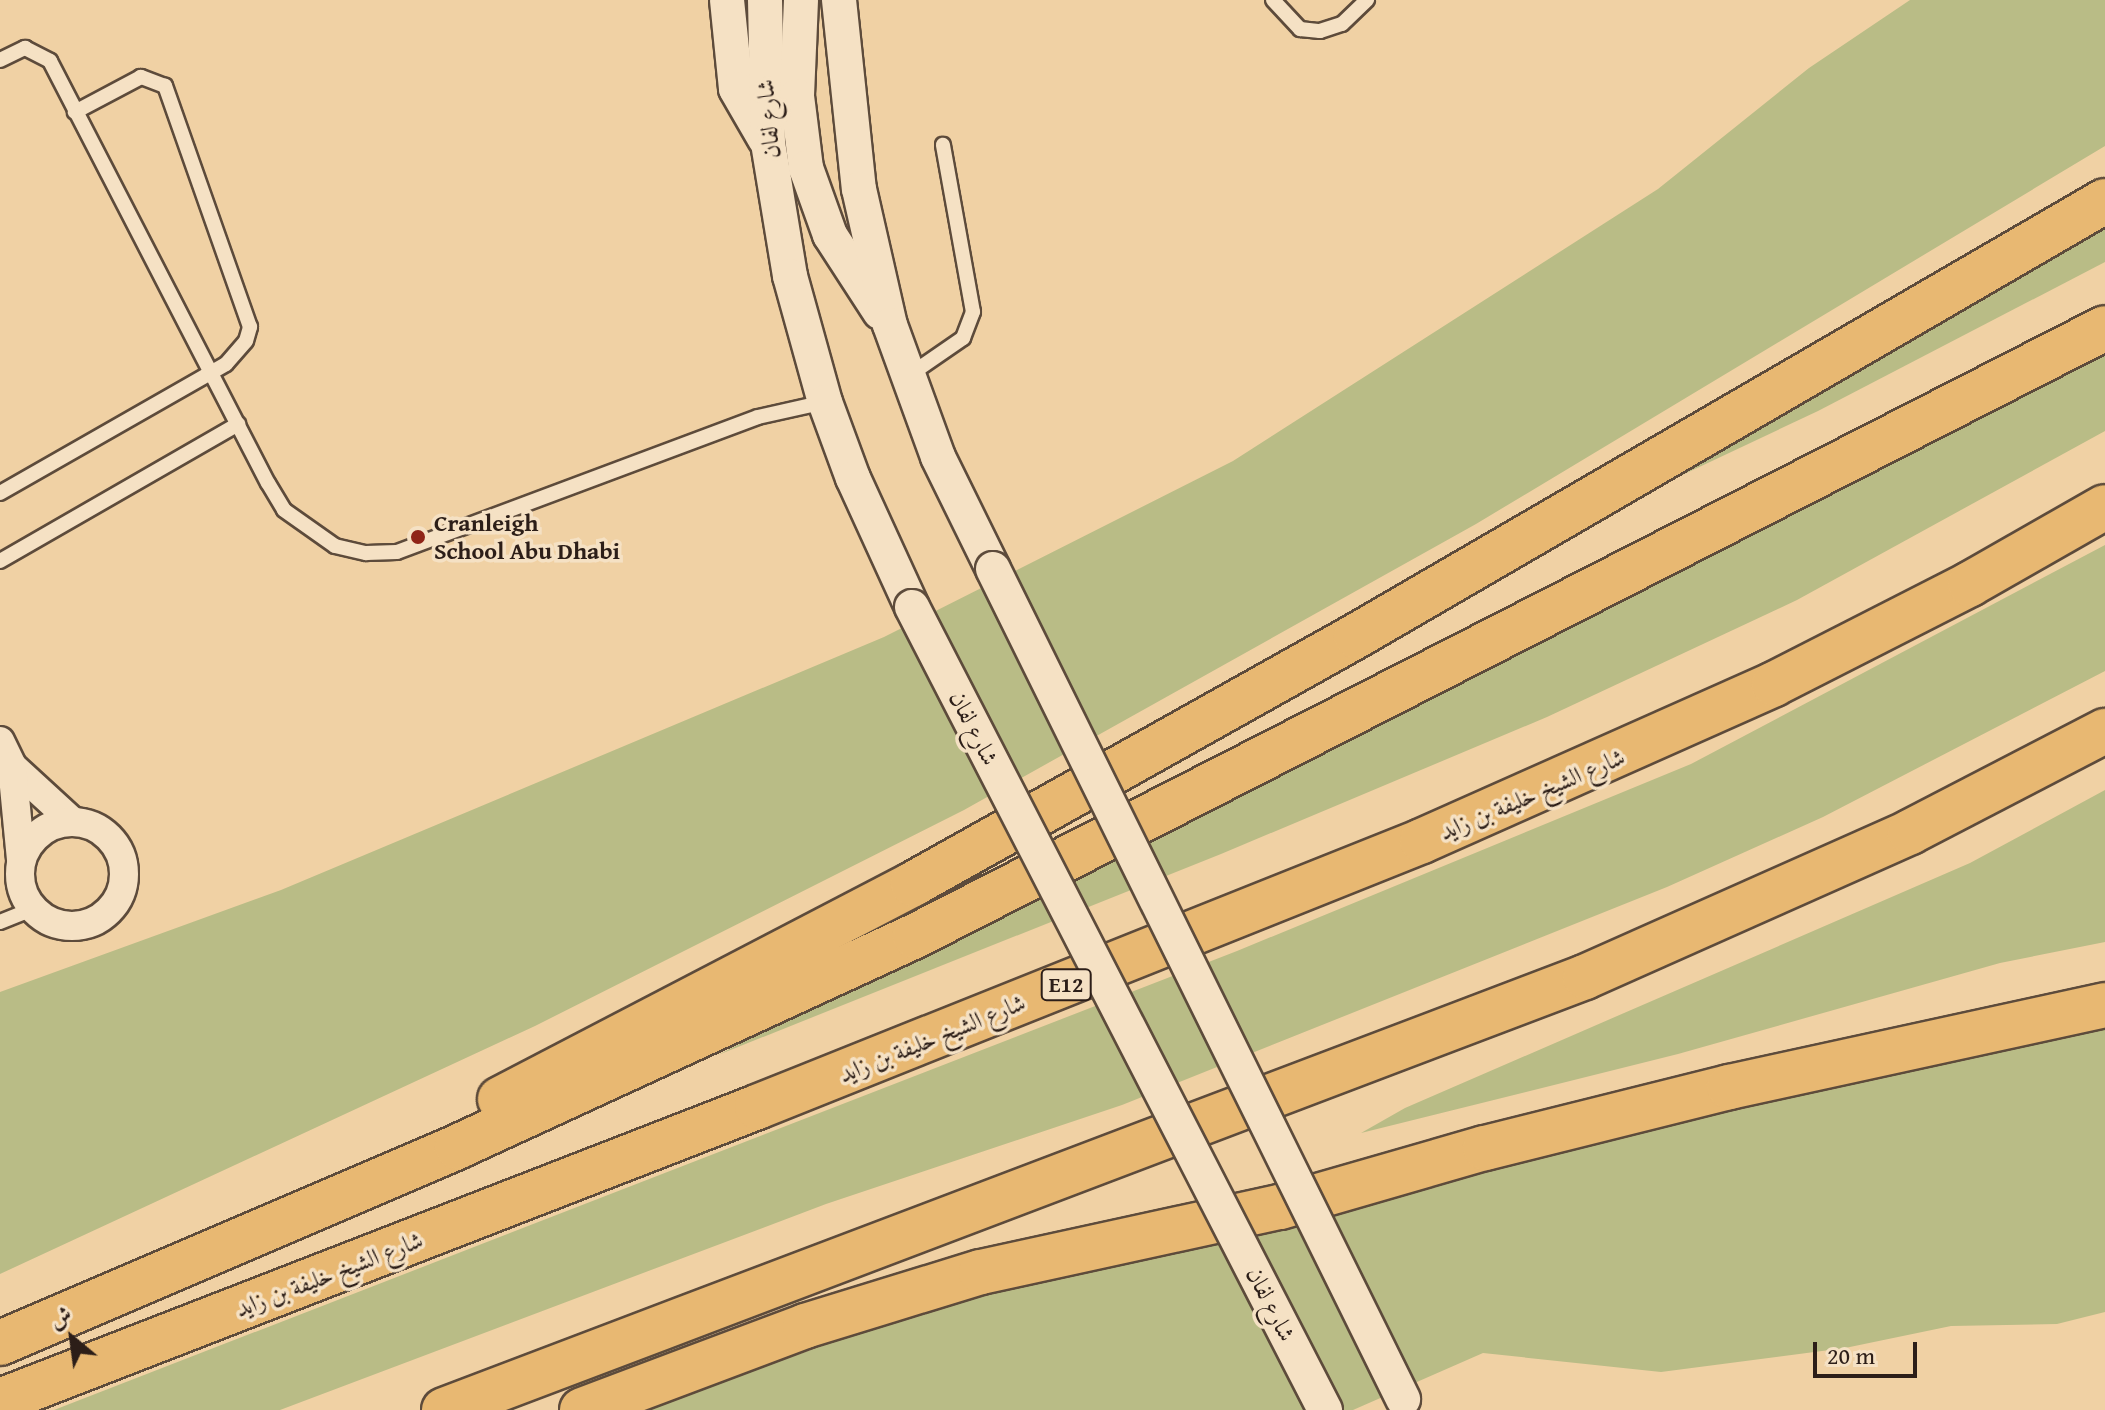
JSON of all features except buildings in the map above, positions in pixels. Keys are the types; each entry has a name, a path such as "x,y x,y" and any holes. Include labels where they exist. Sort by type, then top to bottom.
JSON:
{"highway":[{"path":"306,1209 504,1096 913,884 1356,636 2105,201"},
{"path":"0,1343 607,1081 915,936 2105,328"},
{"name":"شارع الشيخ خليفة بن زايد","path":"0,1401 802,1090 1422,841 1774,684 1970,584 2105,507"},
{"path":"444,1410 1585,977 1910,832 2105,731"},
{"path":"582,1410 805,1326 981,1272 1280,1207 1485,1148 1729,1087 2105,1005"}],"street":[{"path":"727,0 736,89 768,143"},
{"name":"شارع لفان","path":"765,0 768,143 790,276 825,402 884,552 1325,1410"},
{"path":"801,0 797,96 806,168 841,257 890,325"},
{"path":"839,0 859,189 890,325 938,457 1404,1406"},
{"path":"0,741 12,766 23,894 32,909 66,926 102,917 116,904 125,867 119,849 90,824 72,821 50,826 31,840 21,860"},
{"path":"12,766 72,821"}],"lane":[{"path":"1273,0 1300,29 1320,31 1342,24 1367,0"},
{"path":"0,60 25,48 40,52 50,61 284,510 307,531 366,553 397,552 758,417 825,402"},
{"path":"0,493 211,373 238,354 246,341 248,311 172,98 165,86 141,77 75,112"},
{"path":"907,376 963,338 973,312 943,145"},
{"path":"0,561 238,424"},
{"path":"0,922 32,909"}],"green space":[{"path":"1910,0 2105,0 2105,146 1476,524 964,810 535,1026 0,1274 0,992 281,890 884,637 1233,461 1658,189 1809,68"},
{"path":"2105,224 2105,262 1818,411 1678,477"},
{"path":"2105,342 2105,431 1797,600 1547,717 1221,854 718,1055"},
{"path":"2105,545 2105,671 1823,817 1667,887 1122,1105 826,1204 280,1410 54,1410 1237,951 1691,764"},
{"path":"2105,790 2105,942 2000,963 1678,1054 1361,1133 1405,1108 1970,863"},
{"path":"2105,1027 2105,1312 2057,1324 1951,1326 1845,1348 1661,1372 1483,1353 1353,1410 641,1410 1017,1277 1482,1155"}],"place":[{"name":"Cranleigh School Abu Dhabi","path":"418,537"}]}
